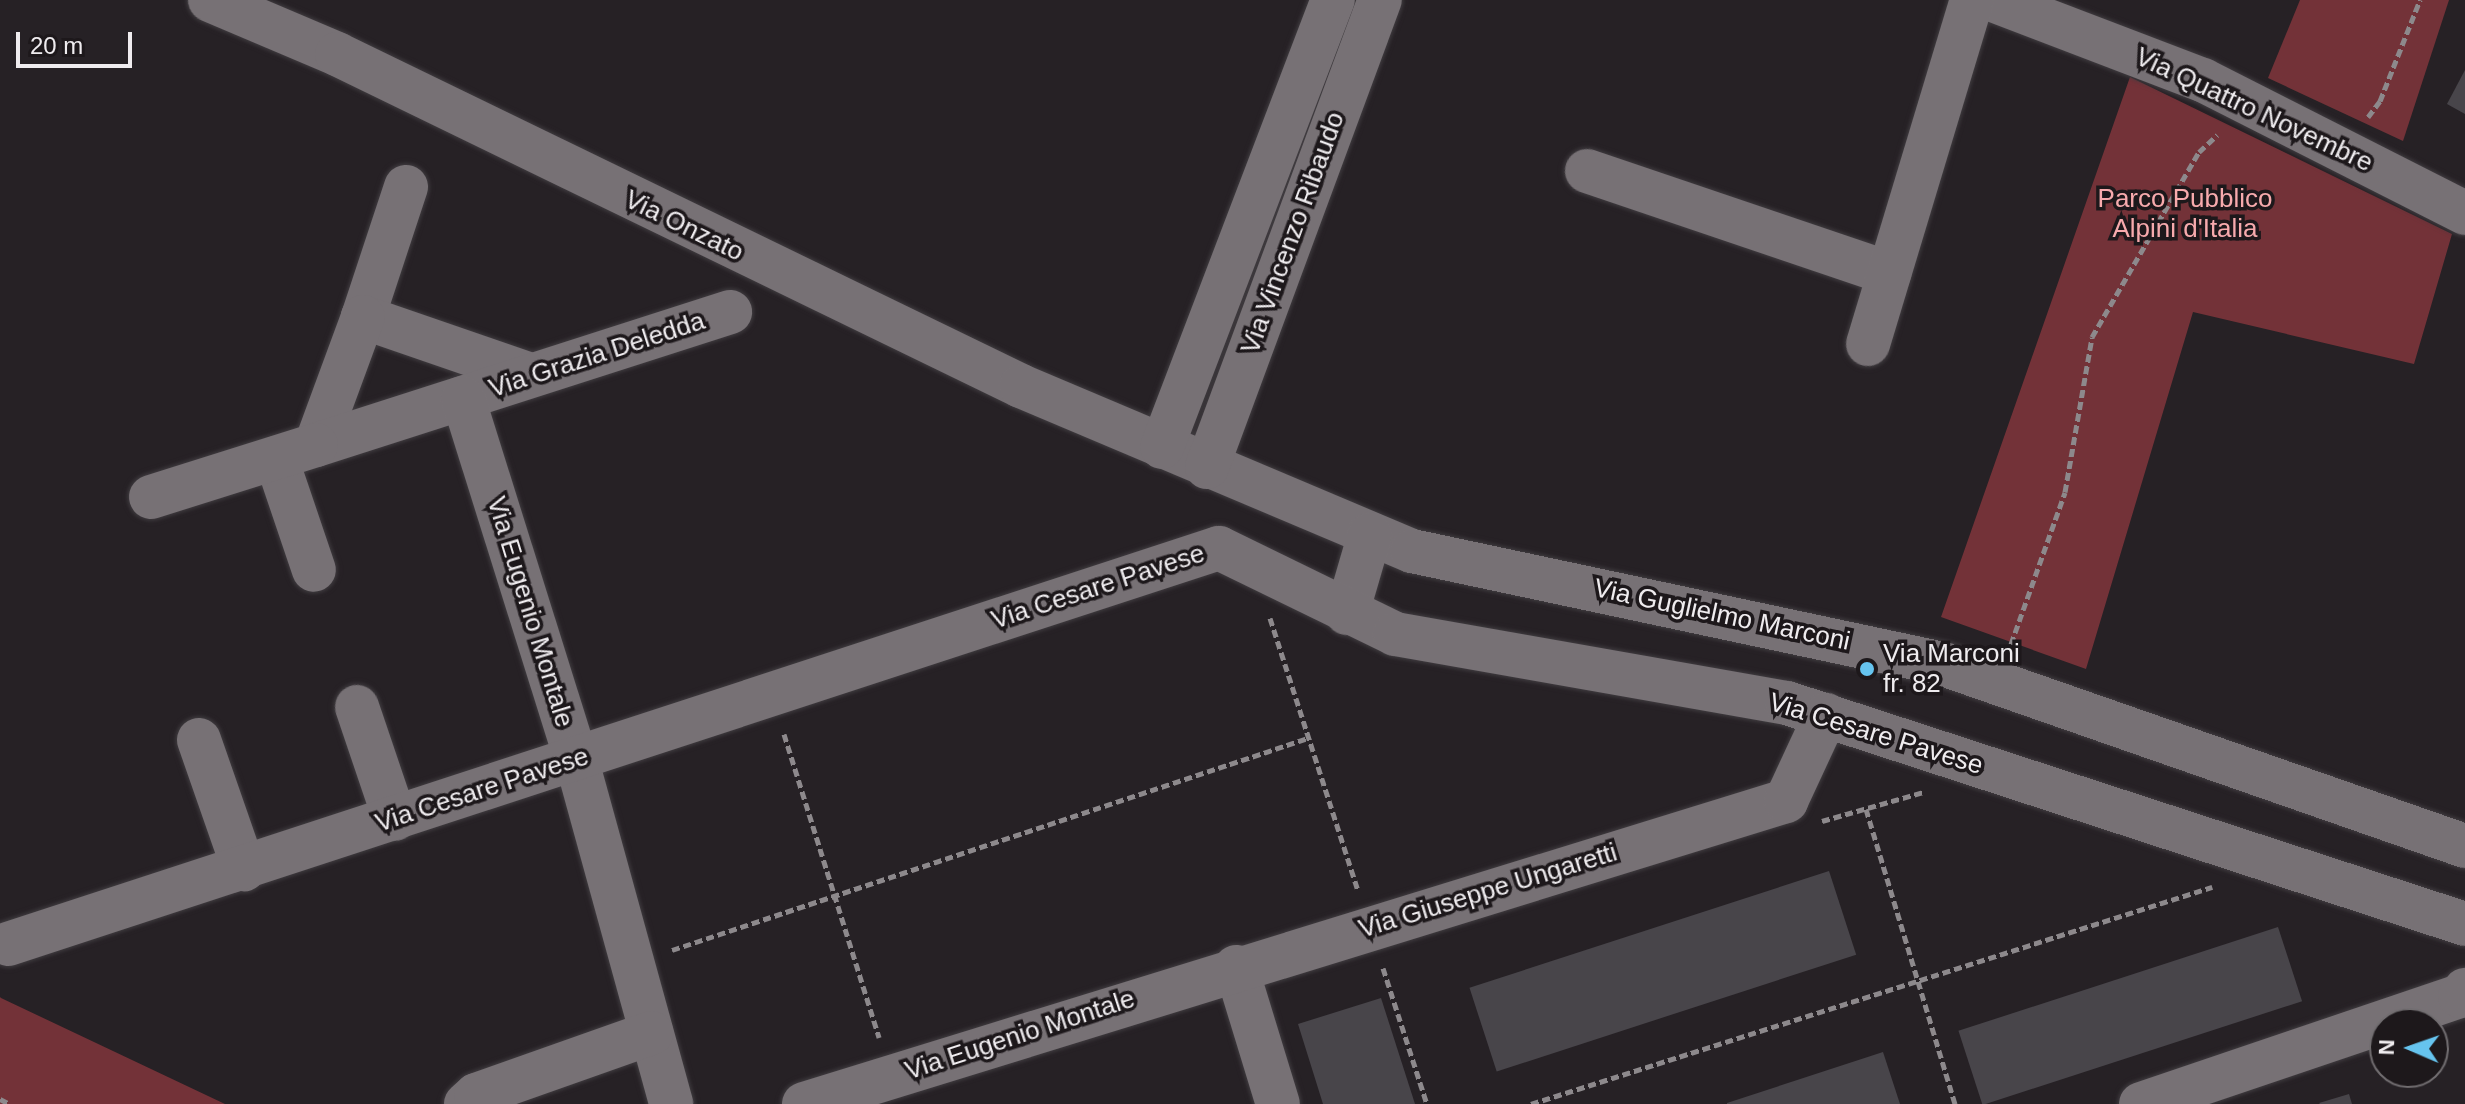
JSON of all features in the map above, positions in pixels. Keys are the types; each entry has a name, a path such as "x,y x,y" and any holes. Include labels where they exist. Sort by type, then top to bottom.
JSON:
{"street":[{"name":"Via Onzato","path":"210,0 337,54 715,242 1162,447"},
{"path":"1868,344 1972,0"},
{"name":"Via Quattro Novembre","path":"1993,0 2203,80 2465,213"},
{"name":"Via Vincenzo Ribaudo","path":"1162,447 1319,4"},
{"path":"1319,4 1374,16"},
{"name":"Via Vincenzo Ribaudo","path":"1207,467 1374,16"},
{"path":"1587,171 1889,273"},
{"path":"314,570 296,451 363,317 406,187"},
{"name":"Via Grazia Deledda","path":"151,497 730,312"},
{"path":"363,317 531,375"},
{"name":"Via Eugenio Montale","path":"463,398 576,758 671,1104"},
{"name":"Via Guglielmo Marconi","path":"1162,447 1412,551 1723,614 1943,664 2465,846"},
{"path":"1347,613 1370,534"},
{"name":"Via Cesare Pavese","path":"8,944 1219,548 1395,634 1787,703 2465,924"},
{"path":"357,707 395,819"},
{"path":"1786,801 1826,715"},
{"path":"199,740 244,869"},
{"name":"Via Giuseppe Ungaretti","path":"1236,967 1786,801"},
{"path":"1236,967 1278,1104"},
{"name":"Via Eugenio Montale","path":"804,1104 1236,967"},
{"path":"2141,1104 2460,996 2465,990"},
{"path":"466,1104 476,1095 651,1033"}],"path":[{"path":"2342,149 2380,101 2420,0"},
{"path":"1997,683 2065,492 2092,337 2199,152 2251,104"},
{"path":"1252,564 1427,1104"},
{"path":"772,694 892,1076"},
{"path":"632,963 1308,738"},
{"path":"1786,801 1813,824 1996,771"},
{"path":"1866,809 1955,1104"},
{"path":"1531,1104 1919,983 2221,884"},
{"path":"0,1099 10,1104"}],"green space":[{"path":"2300,0 2449,0 2403,141 2268,78"},
{"name":"Parco Pubblico Alpini d'Italia","path":"2130,77 2452,234 2414,364 2193,312 2086,669 1941,617"},
{"path":"1,998 225,1104 0,1104"}],"building":[{"path":"2465,70 2465,114 2447,104"},
{"path":"1829,871 1856,955 1497,1072 1470,988"},
{"path":"2278,927 2302,1001 1986,1104 1982,1104 1958,1031"},
{"path":"1381,998 1415,1104 1323,1104 1298,1024"},
{"path":"1883,1052 1900,1104 1727,1104 1727,1103"},
{"path":"2349,1094 2352,1104 2319,1103"}],"place":[{"name":"Via Marconi fr. 82","path":"1867,669"}]}
